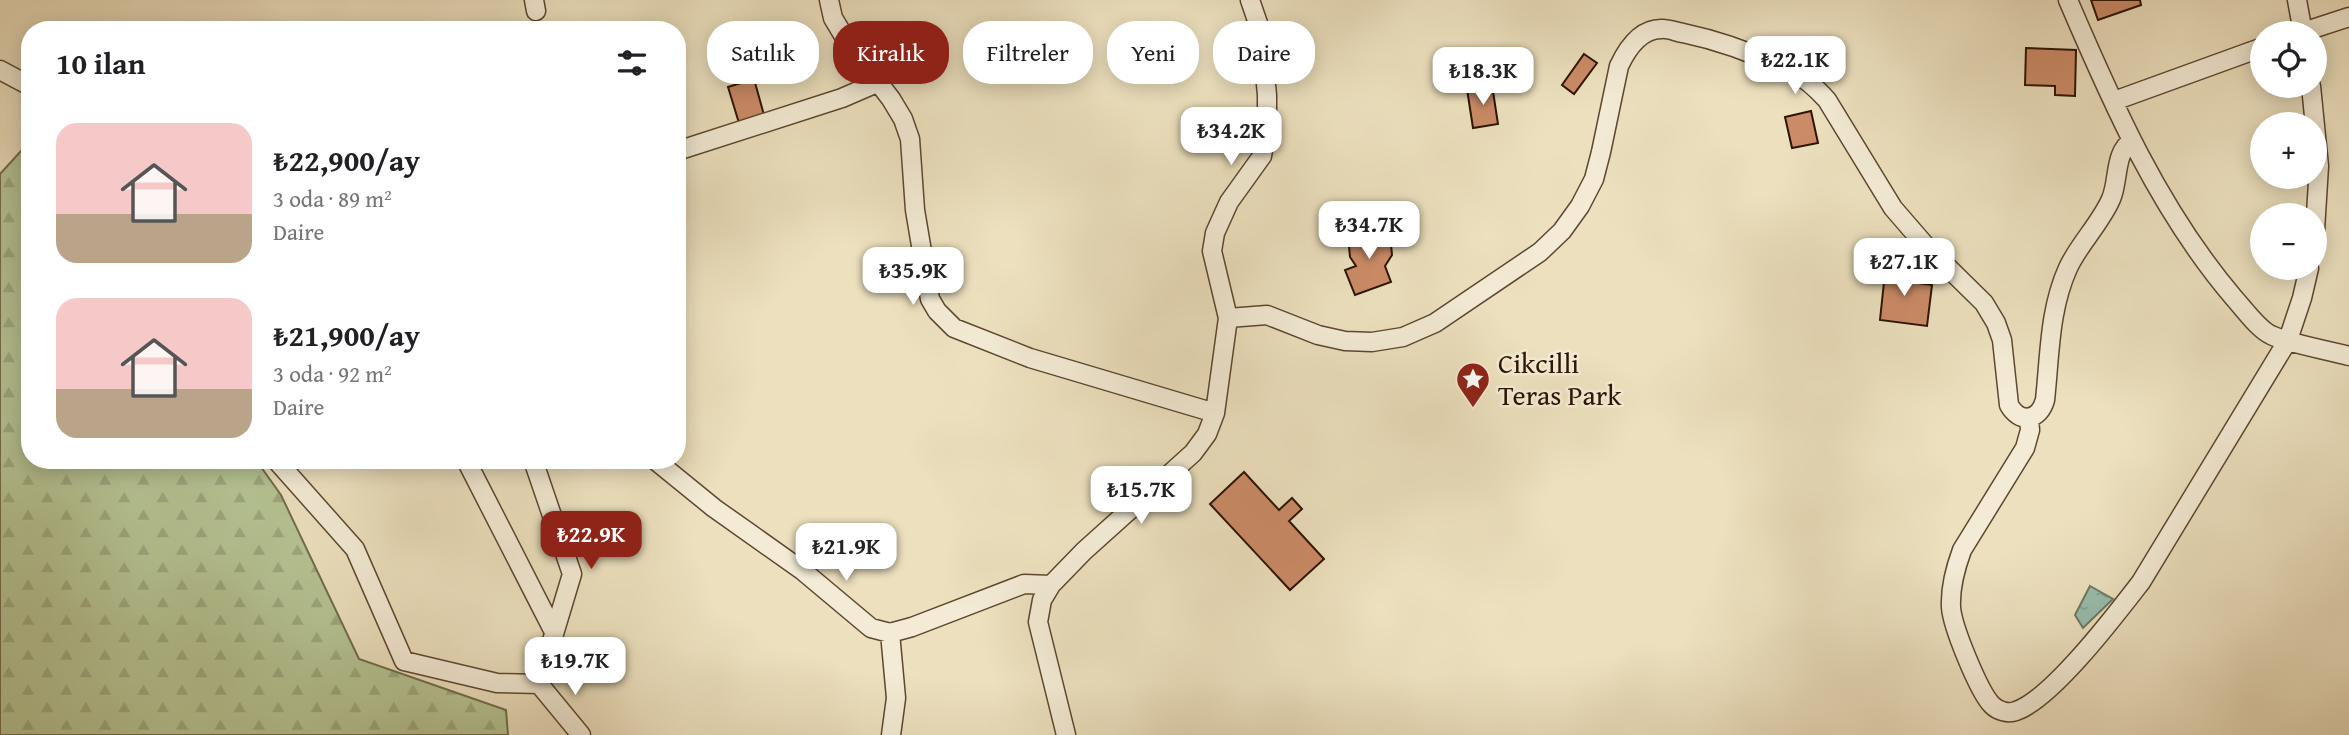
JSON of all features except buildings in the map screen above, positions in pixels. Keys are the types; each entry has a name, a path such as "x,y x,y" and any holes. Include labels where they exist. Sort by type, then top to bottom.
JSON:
{"street":[{"path":"829,0 836,21"},
{"path":"1066,735 1038,622 1042,600 1051,585 1084,551 1194,453 1207,434 1215,413 1228,318 1212,251 1215,233 1229,202 1262,156 1267,125 1261,32 1250,0"},
{"path":"2068,0 2156,188 2216,277 2270,335 2349,356"},
{"path":"2297,0 2300,21"},
{"path":"2327,24 2349,17"},
{"path":"1228,318 1267,315 1318,335 1345,341 1372,342 1403,337 1435,323 1540,252 1562,230 1580,206 1594,179 1619,66 1626,51 1634,41 1661,29 1713,39 1796,73 1814,85 1828,100 1893,208 1984,303 2002,340 2008,405 2014,414 2029,418 2036,416 2043,409 2057,295 2069,266 2109,203 2115,188 2122,149 2132,141"},
{"path":"2114,100 2250,52"},
{"path":"0,70 21,81"},
{"path":"686,148 842,98 874,84"},
{"path":"879,84 903,118 910,139 915,211 930,299 944,320 954,328 1030,358 1215,413"},
{"path":"2312,98 2319,166 2317,203"},
{"path":"2029,418 2030,430 2025,449 1962,550 1955,567 1952,586 1954,625 1985,696 1998,710 2007,712 2017,711 2046,692 2128,599 2159,555 2194,491 2288,340 2306,280"},
{"path":"284,469 355,549 404,661 497,683 539,684 581,735"},
{"path":"471,469 554,632"},
{"path":"536,469 572,574 539,684"},
{"path":"666,469 714,508 803,571 871,628 890,633 1024,584 1051,585"},
{"path":"890,633 896,698 891,735"}],"green space":[{"path":"21,151 21,469 262,469 281,495 359,659 506,710 508,735 0,735 0,174"}],"water":[{"path":"2090,586 2113,599 2083,628 2075,615"}],"place":[{"name":"Cikcilli Teras Park","path":"1473,409"}]}
